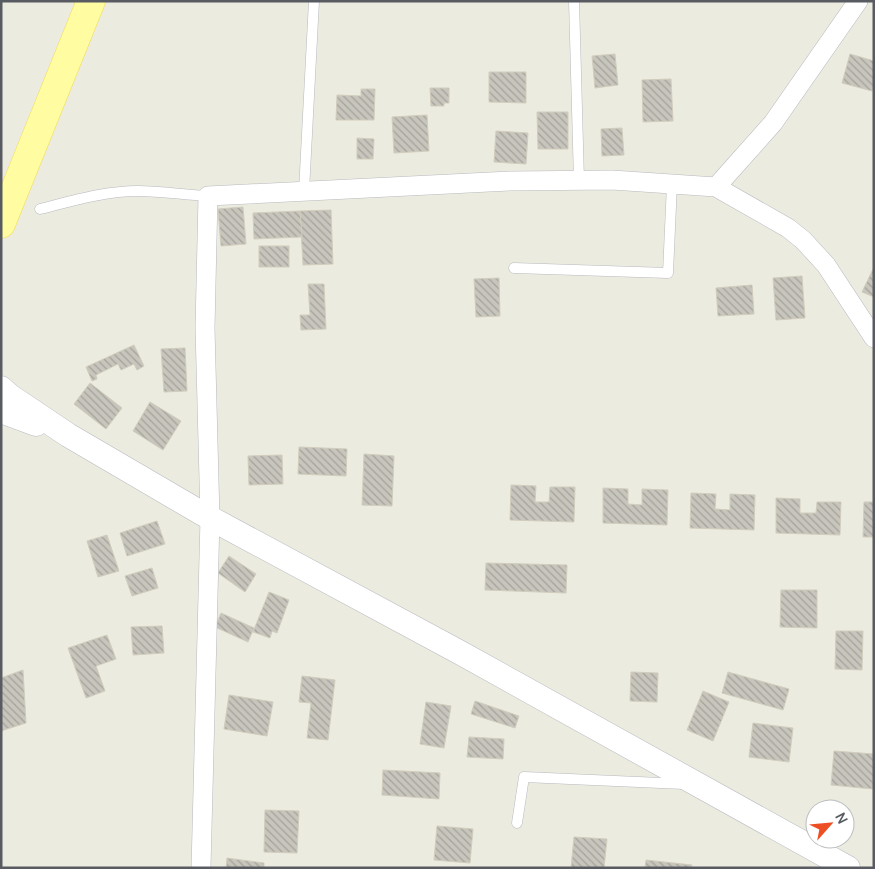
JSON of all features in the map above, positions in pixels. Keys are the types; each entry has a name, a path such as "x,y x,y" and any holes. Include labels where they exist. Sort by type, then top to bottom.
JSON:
{"main road":[{"path":"1,224 91,1"}],"street":[{"path":"716,186 773,123 858,1"},
{"path":"201,868 210,518 205,328 208,196 510,182 612,180 716,186 788,228 803,240 826,264 874,338"},
{"path":"1,388 68,436 210,518 459,652 848,868"},
{"path":"1,411 68,436"}],"lane":[{"path":"304,191 314,1"},
{"path":"574,1 579,181"},
{"path":"514,268 668,273 672,184"},
{"path":"40,209 88,196 113,193 139,191 208,196"},
{"path":"517,823 524,777 699,785"}],"building":[{"path":"615,54 618,85 595,88 592,56"},
{"path":"850,54 874,61 872,91 842,83"},
{"path":"489,72 526,72 526,103 489,102"},
{"path":"671,79 673,121 643,122 642,80"},
{"path":"430,88 449,88 449,103 444,103 444,106 431,106"},
{"path":"361,89 375,89 374,120 336,120 337,95 361,96"},
{"path":"537,112 568,112 568,149 538,149"},
{"path":"427,115 429,151 394,153 392,117"},
{"path":"622,128 624,155 602,156 601,129"},
{"path":"496,131 528,133 526,164 494,162"},
{"path":"357,138 374,139 373,159 357,159"},
{"path":"243,207 246,244 221,246 218,209"},
{"path":"331,210 333,264 303,265 300,211"},
{"path":"300,211 302,237 254,239 253,213"},
{"path":"259,246 289,246 289,267 259,267"},
{"path":"874,267 874,297 862,292"},
{"path":"802,276 805,318 776,320 773,278"},
{"path":"499,278 500,316 476,317 474,279"},
{"path":"308,284 324,284 326,329 301,330 300,315 310,315"},
{"path":"752,285 754,314 718,316 716,288"},
{"path":"134,345 144,366 137,370 134,364 121,370 118,364 96,375 97,379 92,381 86,367"},
{"path":"185,348 187,391 164,392 161,349"},
{"path":"90,383 122,408 106,429 74,404"},
{"path":"150,402 181,421 163,450 133,431"},
{"path":"299,447 347,449 346,476 298,474"},
{"path":"364,454 394,456 392,506 362,505"},
{"path":"282,455 283,484 249,485 248,456"},
{"path":"511,485 536,486 535,502 549,502 550,487 575,487 574,522 510,520"},
{"path":"603,488 628,489 628,504 642,505 642,489 668,490 667,525 603,523"},
{"path":"691,493 716,494 715,509 730,510 730,494 755,495 754,530 690,528"},
{"path":"776,498 800,499 800,513 816,513 817,502 841,502 840,535 776,533"},
{"path":"864,502 874,502 874,537 863,537"},
{"path":"157,521 165,544 127,556 120,533"},
{"path":"107,535 119,571 98,577 87,541"},
{"path":"229,556 256,574 245,592 218,573"},
{"path":"486,563 567,565 566,593 485,590"},
{"path":"152,568 158,588 132,596 125,576"},
{"path":"781,590 817,590 817,628 780,627"},
{"path":"269,592 289,600 277,633 272,631 270,638 253,632"},
{"path":"221,613 254,628 248,642 215,627"},
{"path":"162,626 164,653 133,655 131,627"},
{"path":"836,631 863,631 862,670 835,669"},
{"path":"107,635 116,659 96,666 105,691 86,698 68,648"},
{"path":"23,670 26,723 1,731 1,678"},
{"path":"631,672 658,673 657,702 630,701"},
{"path":"728,672 789,689 783,710 722,693"},
{"path":"302,676 335,680 328,740 307,738 311,703 299,702"},
{"path":"703,691 729,702 713,741 687,730"},
{"path":"229,695 273,702 267,736 224,729"},
{"path":"475,701 519,716 515,728 471,714"},
{"path":"426,702 451,706 444,748 420,744"},
{"path":"753,723 793,728 789,762 749,757"},
{"path":"469,737 504,739 503,759 467,757"},
{"path":"834,751 874,754 873,789 831,785"},
{"path":"383,770 440,773 439,799 382,795"},
{"path":"265,810 299,811 297,853 264,852"},
{"path":"437,826 473,829 470,863 434,860"},
{"path":"574,837 607,839 604,868 571,868"},
{"path":"227,858 264,863 264,868 226,868"},
{"path":"646,860 692,865 691,868 645,868"}]}
